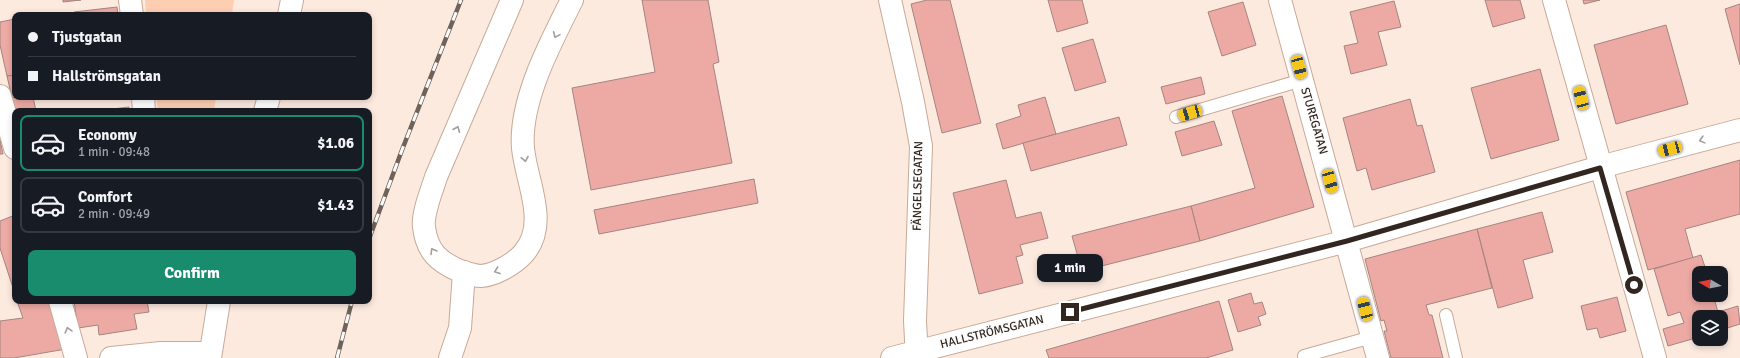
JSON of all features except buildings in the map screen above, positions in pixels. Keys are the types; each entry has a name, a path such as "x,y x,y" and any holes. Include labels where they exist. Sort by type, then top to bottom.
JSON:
{"street":[{"path":"130,0 132,12"},
{"path":"290,12 292,0"},
{"path":"512,0 436,177 428,202 424,226 434,255 442,263 464,272 480,276 502,270 523,254 531,242 535,229 535,208 523,148 524,120 529,96 572,0"},
{"name":"FÄNGELSEGATAN","path":"890,0 913,102 921,146 916,268 916,355"},
{"name":"STUREGATAN","path":"1280,0 1378,358"},
{"path":"1554,0 1600,168 1655,358"},
{"path":"0,96 12,138"},
{"name":"HALLSTRÖMSGATAN","path":"892,358 916,355 1347,241 1600,168 1740,130"},
{"path":"450,358 460,328 464,272"},
{"path":"61,304 76,358"},
{"path":"110,358 161,353 210,356 219,304"}],"lane":[{"path":"1176,117 1302,80"},
{"path":"1446,315 1456,358"},
{"path":"1304,358 1304,356 1372,336"}],"shaded area":[{"path":"145,0 234,0 232,12 146,12"},
{"path":"156,100 216,100 214,108 158,108"}],"railway":[{"path":"372,231 461,0"},
{"path":"337,358 351,304"}],"route":[{"path":"1070,312 1347,241 1600,168 1634,285"}]}
